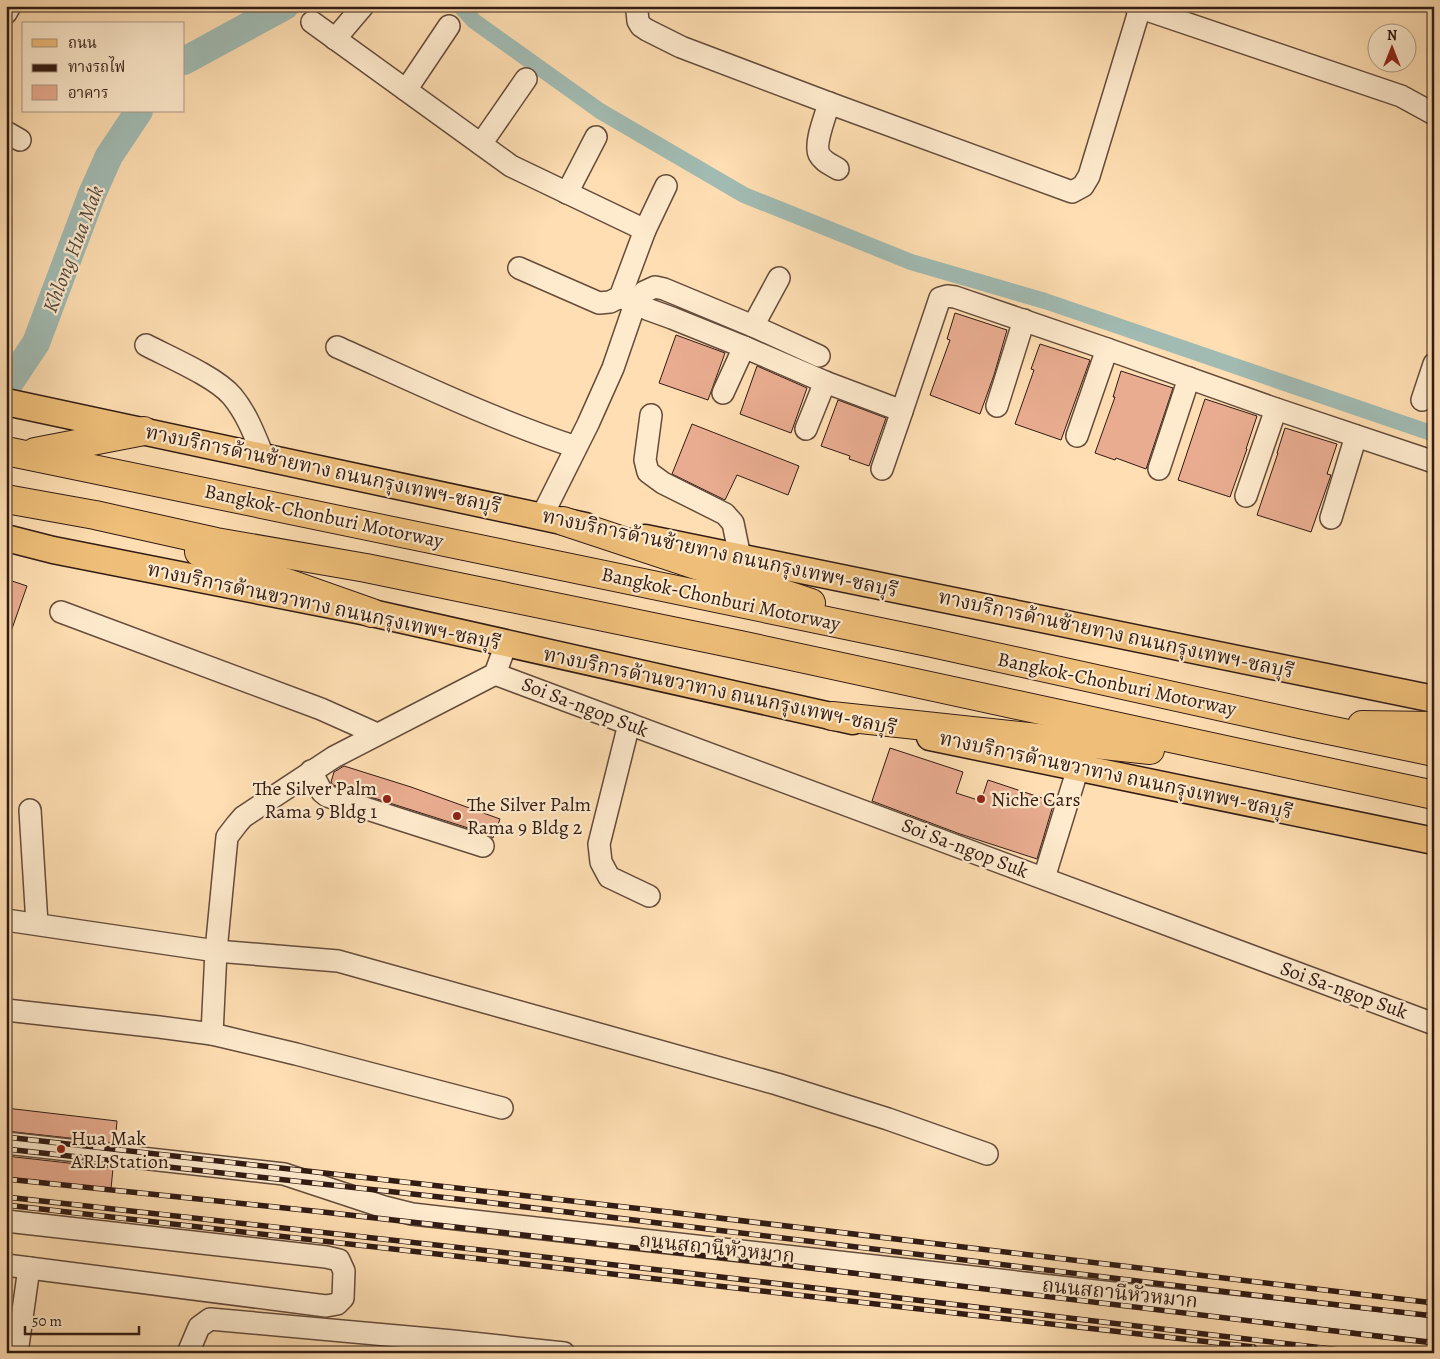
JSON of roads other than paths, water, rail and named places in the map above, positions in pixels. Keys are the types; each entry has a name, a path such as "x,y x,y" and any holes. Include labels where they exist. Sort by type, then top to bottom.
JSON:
{"highway":[{"path":"15,452 144,430"},
{"name":"Bangkok-Chonburi Motorway","path":"15,452 928,642 1434,752"},
{"name":"Bangkok-Chonburi Motorway","path":"6,498 95,515 216,542 366,568 730,643 1434,795"},
{"path":"95,515 372,613"},
{"path":"553,519 928,642"},
{"path":"832,716 1291,765"},
{"path":"1300,724 1434,726"}],"main road":[{"name":"ทางบริการด้านซ้ายทาง ถนนกรุงเทพฯ-ชลบุรี","path":"6,402 740,558 1434,699"},
{"name":"ทางบริการด้านขวาทาง ถนนกรุงเทพฯ-ชลบุรี","path":"6,538 63,552 372,613 832,716 1434,841"}],"street":[{"path":"6,13 10,6"},
{"path":"335,39 364,6"},
{"path":"638,6 638,20 641,26 681,47 1072,192 1083,186 1089,176 1137,7 1401,96 1434,114"},
{"path":"312,22 511,166 645,230"},
{"path":"406,90 449,26"},
{"path":"481,144 526,78"},
{"path":"829,103 817,147 820,156 827,163 838,169"},
{"path":"567,193 596,137"},
{"path":"553,519 558,487 613,368 627,300 645,230 666,186"},
{"path":"519,268 599,303 627,300 655,287 753,326 819,356"},
{"path":"753,326 779,278"},
{"path":"882,469 940,298 946,296 955,296 1276,409 1434,462"},
{"path":"627,300 825,382 902,411"},
{"path":"997,406 1024,320"},
{"path":"146,344 210,379 230,394 245,414 264,458"},
{"path":"337,346 454,400 576,448"},
{"path":"723,394 744,347"},
{"path":"1078,436 1107,348"},
{"path":"1422,400 1434,364"},
{"path":"1159,469 1189,378"},
{"path":"806,429 825,382"},
{"path":"1246,496 1276,409"},
{"path":"651,415 645,460 648,472 663,483 725,514 733,523 740,558"},
{"path":"1331,518 1356,436"},
{"path":"61,612 322,709 378,734"},
{"path":"212,1034 216,951 227,837 243,817 334,757 495,674 506,644"},
{"name":"Soi Sa-ngop Suk","path":"495,674 1434,1024"},
{"path":"628,724 600,844 601,862 609,877 648,896"},
{"path":"1044,878 1078,768"},
{"path":"311,771 322,792 327,796 483,846"},
{"path":"30,810 37,924"},
{"path":"6,920 216,951 338,961 768,1081 888,1119 987,1154"},
{"path":"6,1010 212,1034 502,1108"},
{"name":"ถนนสถานีหัวหมาก","path":"6,1143 284,1174 384,1208 412,1214 1434,1329"},
{"path":"6,1221 326,1257 339,1260 344,1271 343,1298 337,1304 326,1306 6,1265"},
{"path":"17,1353 29,1268"},
{"path":"188,1353 199,1327 210,1320 451,1347 564,1353"}],"waterway":[{"name":"Khlong Hua Mak","path":"185,60 285,6"},
{"path":"460,6 474,21 600,111 744,195 911,262 1045,301 1434,434"},
{"name":"Khlong Hua Mak","path":"6,388 36,343 92,194 109,156 138,112"}],"railway":[{"path":"6,1137 660,1211 1434,1303"},
{"path":"6,1149 476,1201 1434,1316"},
{"path":"6,1179 323,1212 778,1264 1434,1343"},
{"path":"6,1197 695,1274 1366,1353"},
{"path":"6,1205 1254,1347"}],"place":[{"name":"The Silver Palm Rama 9 Bldg 1","path":"387,799"},
{"name":"Niche Cars","path":"981,799"},
{"name":"The Silver Palm Rama 9 Bldg 2","path":"457,816"},
{"name":"Hua Mak ARL Station","path":"61,1149"}]}
